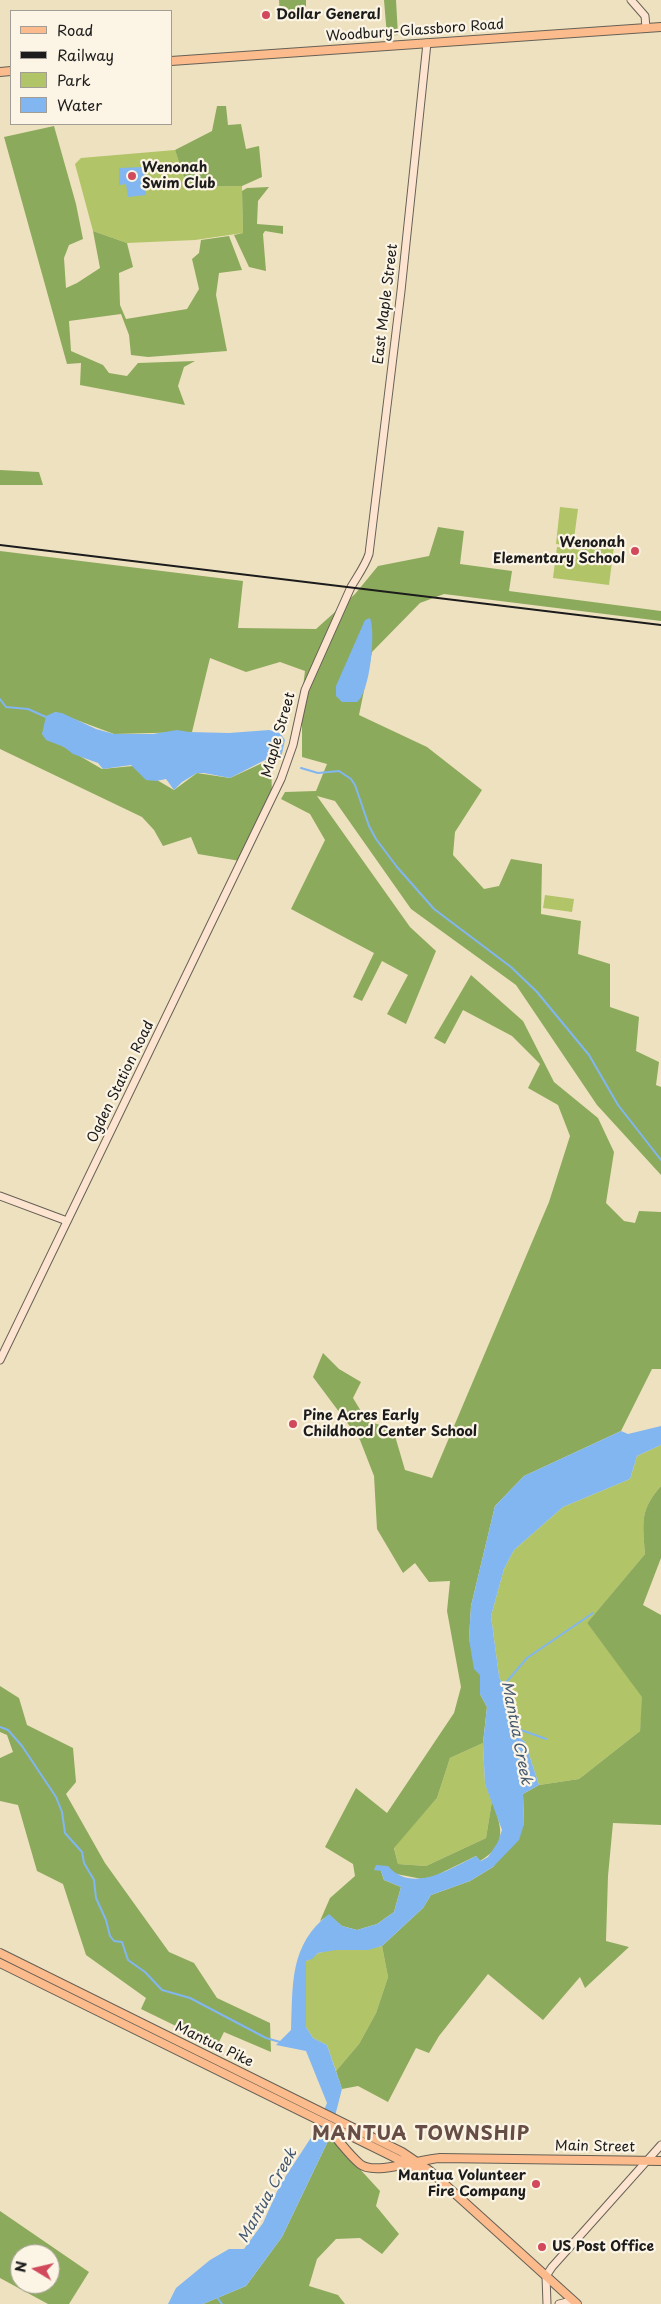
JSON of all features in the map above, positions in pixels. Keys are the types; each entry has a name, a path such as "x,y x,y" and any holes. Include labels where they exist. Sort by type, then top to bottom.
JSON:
{"main road":[{"name":"Woodbury-Glassboro Road","path":"172,61 661,26"},
{"name":"Mantua Pike","path":"0,1953 388,2145 412,2162"},
{"name":"Mantua Pike","path":"0,1963 324,2124 336,2133"},
{"path":"336,2133 361,2165 375,2169 386,2154 388,2145"},
{"path":"336,2133 386,2154 412,2162 441,2182 577,2304"},
{"name":"Main Street","path":"375,2169 449,2158 661,2161"}],"street":[{"path":"631,0 645,16 646,28"},
{"name":"East Maple Street","path":"365,566 370,548 401,291 427,43"},
{"name":"Maple Street","path":"264,815 287,763 305,690 351,587 359,571 365,566"},
{"name":"Ogden Station Road","path":"0,1360 264,815"},
{"path":"0,1196 67,1220"},
{"path":"547,2304 546,2276 661,2145"},
{"path":"559,2304 564,2302 572,2304"}],"green space":[{"path":"279,0 306,0 306,10 280,14"},
{"path":"384,0 396,0 398,35 387,36"},
{"path":"217,106 226,106 228,125 241,124 246,149 259,146 262,177 242,186 187,187 175,150 212,131"},
{"path":"54,126 76,204 83,239 69,245 64,258 66,288 100,268 93,231 127,243 133,267 119,273 120,305 126,319 187,309 199,289 192,259 199,253 201,240 229,236 242,270 219,273 216,295 227,351 148,357 131,355 129,335 121,314 69,321 71,351 103,365 109,373 127,376 138,363 195,361 184,367 178,386 185,405 80,385 81,363 67,364 4,137"},
{"path":"175,150 187,187 242,186 243,233 195,240 127,243 93,231 75,164 81,158"},
{"path":"269,187 258,201 257,224 283,226 283,234 265,231 263,234 266,271 249,267 234,235 243,233 242,191 247,188"},
{"path":"0,470 39,472 43,485 0,485"},
{"path":"560,507 578,509 573,546 556,544"},
{"path":"438,527 464,531 460,564 512,571 509,591 661,611 661,621 444,594 420,603 372,652 359,715 427,747 482,790 455,832 453,855 484,889 499,886 511,859 542,864 541,914 581,921 578,954 610,964 610,1007 639,1017 636,1051 659,1062 656,1085 661,1087 661,1175 597,1105 516,985 411,909 335,801 317,796 410,927 436,951 406,1024 387,1014 408,975 382,961 362,1001 353,997 374,953 291,909 325,840 310,814 281,799 285,792 316,791 327,764 302,757 302,694 305,671 280,662 246,672 210,658 192,732 114,734 55,712 42,734 102,769 133,766 174,790 197,773 230,778 271,759 272,795 240,861 198,854 191,837 163,846 154,830 142,817 0,749 0,551 243,581 238,628 316,629 355,594 378,566 429,556"},
{"path":"583,542 614,546 609,585 553,578 557,547 582,550"},
{"path":"545,895 574,899 572,912 543,908"},
{"path":"471,975 523,1021 554,1082 598,1118 614,1152 606,1203 624,1221 635,1223 639,1211 661,1212 661,1369 652,1369 621,1431 524,1476 495,1506 471,1606 469,1639 480,1675 480,1694 487,1707 483,1743 450,1758 437,1798 394,1848 398,1864 426,1866 486,1838 492,1801 500,1826 499,1841 489,1855 480,1861 476,1856 435,1876 422,1879 381,1871 384,1880 401,1887 394,1912 377,1924 357,1930 342,1926 329,1915 320,1921 330,1898 355,1876 353,1864 325,1847 356,1788 387,1813 454,1713 461,1687 447,1611 450,1581 429,1582 415,1563 403,1573 377,1529 374,1476 360,1440 313,1377 323,1353 339,1369 361,1382 353,1398 367,1421 393,1429 405,1470 432,1478 549,1202 570,1136 558,1105 528,1088 540,1064 512,1036 463,1010 445,1044 434,1038"},
{"path":"661,1445 661,1486 649,1503 644,1518 645,1554 587,1623 643,1697 640,1731 579,1779 539,1785 525,1742 511,1730 505,1692 499,1676 491,1616 504,1569 514,1550 563,1507 630,1479 637,1456"},
{"path":"661,1486 661,1558 643,1605 661,1615 661,1825 613,1823 608,1876 606,1941 629,1947 585,1988 580,1977 543,2020 488,1974 439,2036 429,2053 416,2048 388,2102 358,2086 342,2089 336,2071 359,2044 376,2013 388,1977 382,1946 423,1908 431,1895 470,1881 493,1867 524,1824 523,1794 539,1785 579,1779 640,1731 642,1697 587,1623 645,1554 644,1518 649,1503"},
{"path":"0,1686 19,1698 27,1725 73,1748 76,1782 66,1794 105,1863 169,1952 194,1963 217,1998 270,2023 271,2052 224,2032 217,2046 141,2009 146,1998 86,1955 63,1884 37,1871 18,1805 0,1801 0,1758 13,1752 7,1735 0,1732"},
{"path":"483,1743 485,1784 492,1801 486,1838 426,1866 398,1864 394,1847 437,1798 450,1758"},
{"path":"382,1946 388,1977 376,2013 359,2044 336,2071 327,2045 313,2038 306,2027 306,1961 317,1954 327,1951 367,1949"},
{"path":"329,2139 336,2143 380,2191 376,2206 399,2234 382,2254 360,2238 336,2239 317,2259 309,2286 338,2295 345,2304 203,2304 246,2286 282,2237"},
{"path":"0,2211 48,2244 10,2244 10,2283 0,2278"},
{"path":"60,2252 89,2272 69,2304 48,2304 30,2294 60,2294"}],"water":[{"name":"Wenonah Swim Club","path":"144,167 146,195 128,197 126,184 119,185 119,168"},
{"path":"370,618 372,625 371,662 362,696 357,702 342,702 336,696 336,686 365,620"},
{"path":"55,712 62,713 96,729 114,734 153,734 177,730 229,733 269,730 280,733 285,740 281,758 265,760 230,778 197,773 182,782 174,790 166,779 146,780 131,765 103,769 98,763 73,754 64,747 46,740 42,734 46,716"},
{"path":"661,1426 661,1445 637,1456 630,1479 563,1507 514,1550 504,1569 491,1616 499,1676 505,1692 512,1725 511,1730 525,1742 539,1785 523,1794 524,1824 519,1840 493,1867 470,1881 431,1895 423,1908 382,1946 368,1950 336,1950 318,1953 312,1959 306,1961 306,2027 313,2038 327,2045 342,2089 329,2139 282,2237 246,2286 203,2304 168,2304 176,2288 210,2260 229,2249 244,2249 263,2223 280,2185 316,2130 327,2103 306,2051 276,2045 291,2030 293,1981 300,1952 306,1939 329,1914 342,1926 357,1930 377,1924 394,1912 401,1887 384,1880 381,1871 374,1870 376,1865 388,1866 398,1874 408,1878 420,1879 443,1872 476,1856 481,1861 488,1857 498,1842 502,1830 485,1784 483,1743 487,1707 480,1694 480,1675 474,1669 469,1639 471,1606 495,1506 524,1476 621,1431 628,1434"}],"waterway":[{"path":"0,699 6,707 28,709 46,717"},
{"path":"301,768 318,773 339,771 351,779 355,785 369,826 376,839 397,867 434,909 511,967 537,992 589,1055 618,1105 661,1160"},
{"name":"Mantua Creek","path":"503,1686 527,1658 593,1613"},
{"path":"0,1727 8,1730 22,1746 56,1797 62,1812 65,1833 82,1852 84,1863 94,1880 96,1898 106,1920 110,1936 114,1941 122,1942 128,1960 145,1972 162,1990 190,1998 266,2038 280,2042"},
{"name":"Mantua Creek","path":"510,1730 521,1730 546,1739"},
{"path":"216,2296 222,2304"}],"railway":[{"path":"0,545 661,625"}],"place":[{"name":"Dollar General","path":"266,15"},
{"name":"Wenonah Swim Club","path":"132,176"},
{"name":"Wenonah Elementary School","path":"635,551"},
{"name":"Pine Acres Early Childhood Center School","path":"293,1424"},
{"name":"Mantua Volunteer Fire Company","path":"536,2184"},
{"name":"US Post Office","path":"542,2247"}],"district":[{"name":"MANTUA TOWNSHIP","path":"421,2135"}]}
